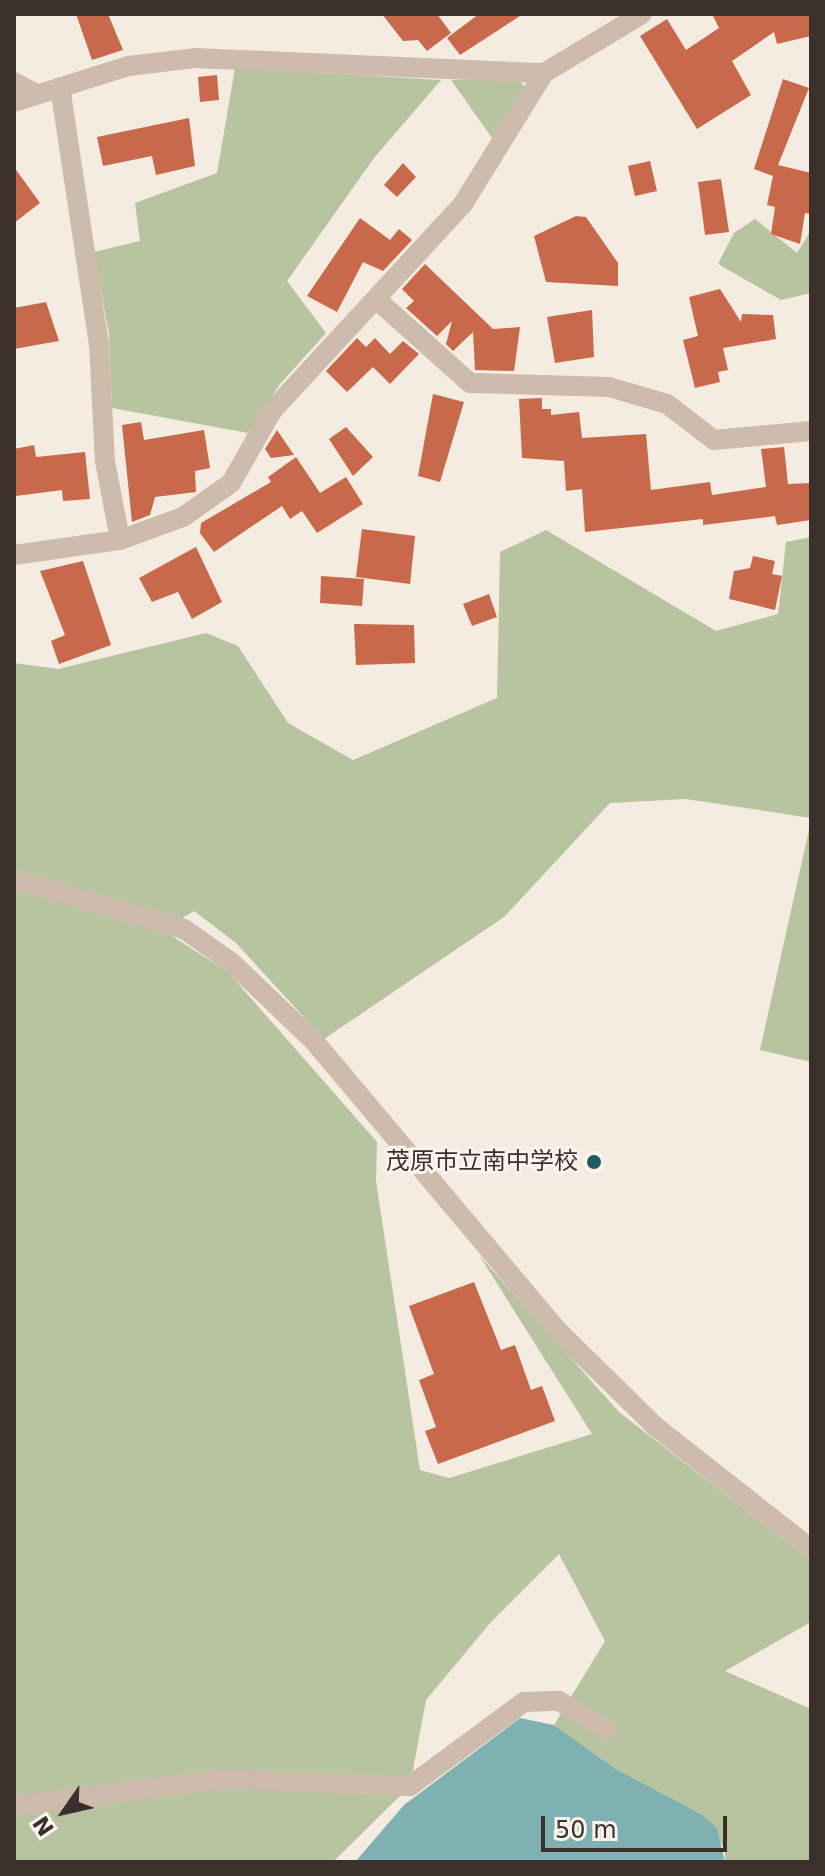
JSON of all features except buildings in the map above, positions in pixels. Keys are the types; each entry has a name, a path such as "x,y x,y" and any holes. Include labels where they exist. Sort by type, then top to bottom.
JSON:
{"street":[{"path":"14,555 120,540 183,517 231,483 272,411 463,204 544,73 642,14"},
{"path":"14,102 128,66 195,58 544,73"},
{"path":"14,82 37,94"},
{"path":"60,87 99,344 105,461 120,540"},
{"path":"376,299 470,383 609,387 667,404 714,440 811,431"},
{"path":"14,879 184,929 231,962 313,1040 561,1334 656,1427 811,1549"},
{"path":"14,1806 225,1779 410,1786 524,1702 559,1701 606,1729"}],"green space":[{"path":"235,68 441,80 374,158 287,281 326,333 280,384 248,433 112,408 109,335 94,252 140,241 135,203 217,173"},
{"path":"519,79 529,94 497,145 451,80"},
{"path":"755,219 797,253 811,230 811,293 781,300 718,264 734,233"},
{"path":"546,530 716,631 778,614 786,542 811,537 811,818 686,799 610,803 504,917 324,1039 236,943 194,911 163,930 228,972 377,1142 376,1181 420,1470 449,1478 592,1434 479,1255 619,1412 811,1561 811,1622 725,1671 811,1709 811,1862 725,1862 725,1849 701,1814 616,1769 554,1725 605,1641 559,1554 491,1622 426,1700 410,1786 333,1862 14,1862 14,663 58,669 206,633 238,646 288,723 353,760 497,698 500,552"},
{"path":"811,821 811,1062 760,1050"}],"water":[{"path":"520,1718 554,1725 616,1769 701,1814 717,1828 725,1862 355,1862 404,1805"}],"place":[{"name":"茂原市立南中学校","path":"594,1162"}]}
